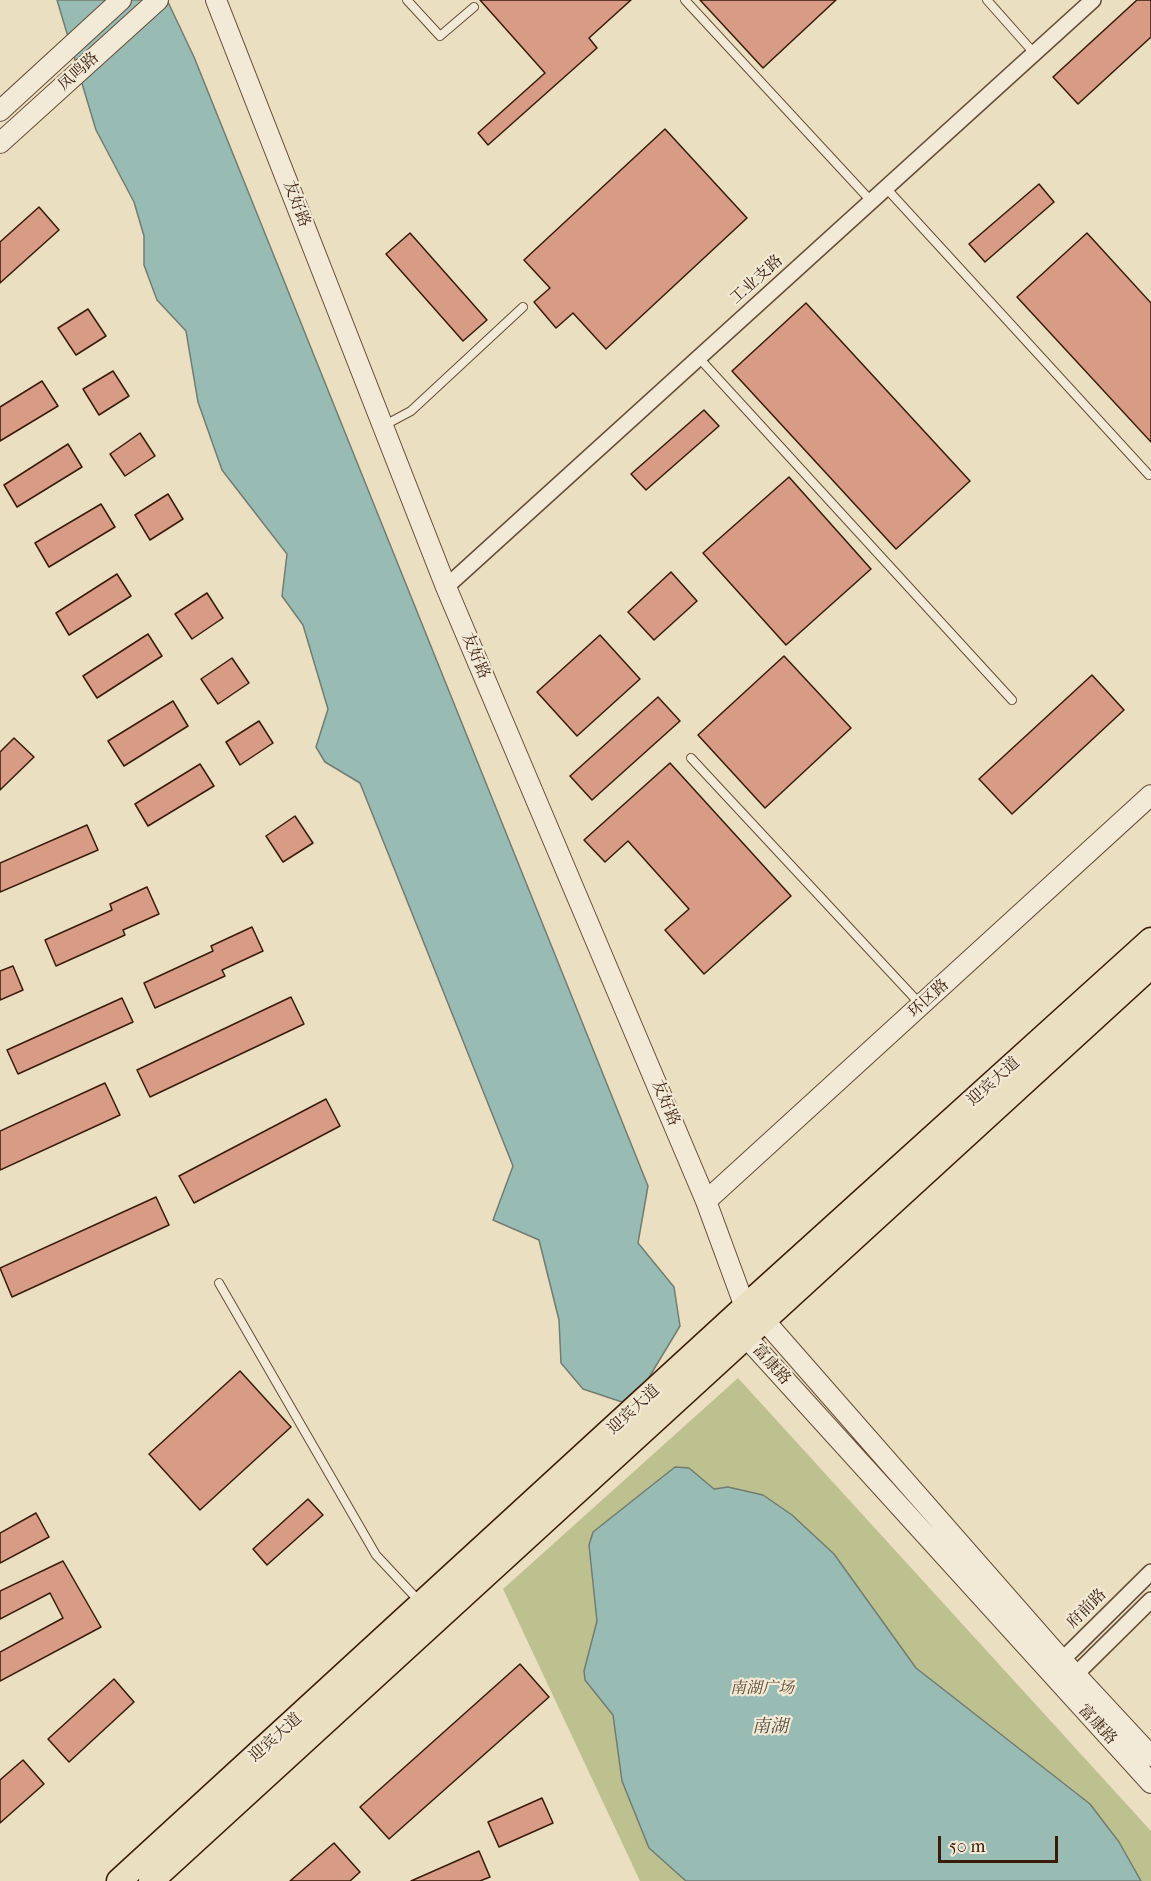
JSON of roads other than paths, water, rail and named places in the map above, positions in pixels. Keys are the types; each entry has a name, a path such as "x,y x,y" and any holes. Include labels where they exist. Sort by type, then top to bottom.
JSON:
{"main road":[{"name":"迎宾大道","path":"151,1881 746,1337 754,1314 1151,940"},
{"name":"迎宾大道","path":"119,1881 422,1605 1151,966"}],"street":[{"name":"凤鸣路","path":"0,111 122,0"},
{"name":"凤鸣路","path":"0,143 158,0"},
{"name":"友好路","path":"216,0 446,587 754,1314"},
{"name":"工业支路","path":"446,587 1093,0"},
{"name":"环区路","path":"706,1202 1151,795"},
{"name":"富康路","path":"754,1314 1069,1681 1151,1782"},
{"name":"富康路","path":"746,1337 1056,1666"},
{"name":"府前路","path":"1056,1666 1151,1572"},
{"path":"1069,1681 1151,1600"},
{"name":"富康路","path":"1069,1681 1151,1755"}],"lane":[{"path":"407,0 440,36 474,7"},
{"path":"685,0 871,201"},
{"path":"987,0 1034,53"},
{"path":"886,188 1149,475"},
{"path":"383,427 411,411 523,307"},
{"path":"699,358 1012,700"},
{"path":"691,758 921,1006"},
{"path":"219,1284 376,1555 422,1605"}],"water":[{"path":"57,0 167,0 194,57 648,1186 638,1243 674,1287 680,1326 648,1379 622,1402 583,1389 561,1363 559,1320 539,1240 493,1220 513,1166 360,783 325,762 316,747 328,709 303,625 282,596 287,554 222,470 198,402 186,331 157,300 144,265 144,236 134,202 96,130"},
{"name":"南湖","path":"675,1467 689,1468 714,1489 728,1487 763,1495 792,1515 834,1554 916,1668 1090,1804 1119,1842 1141,1881 686,1881 649,1848 622,1781 613,1715 585,1680 584,1671 597,1621 589,1545 593,1532"}],"park label":[{"name":"南湖广场","path":"762,1689"}]}
